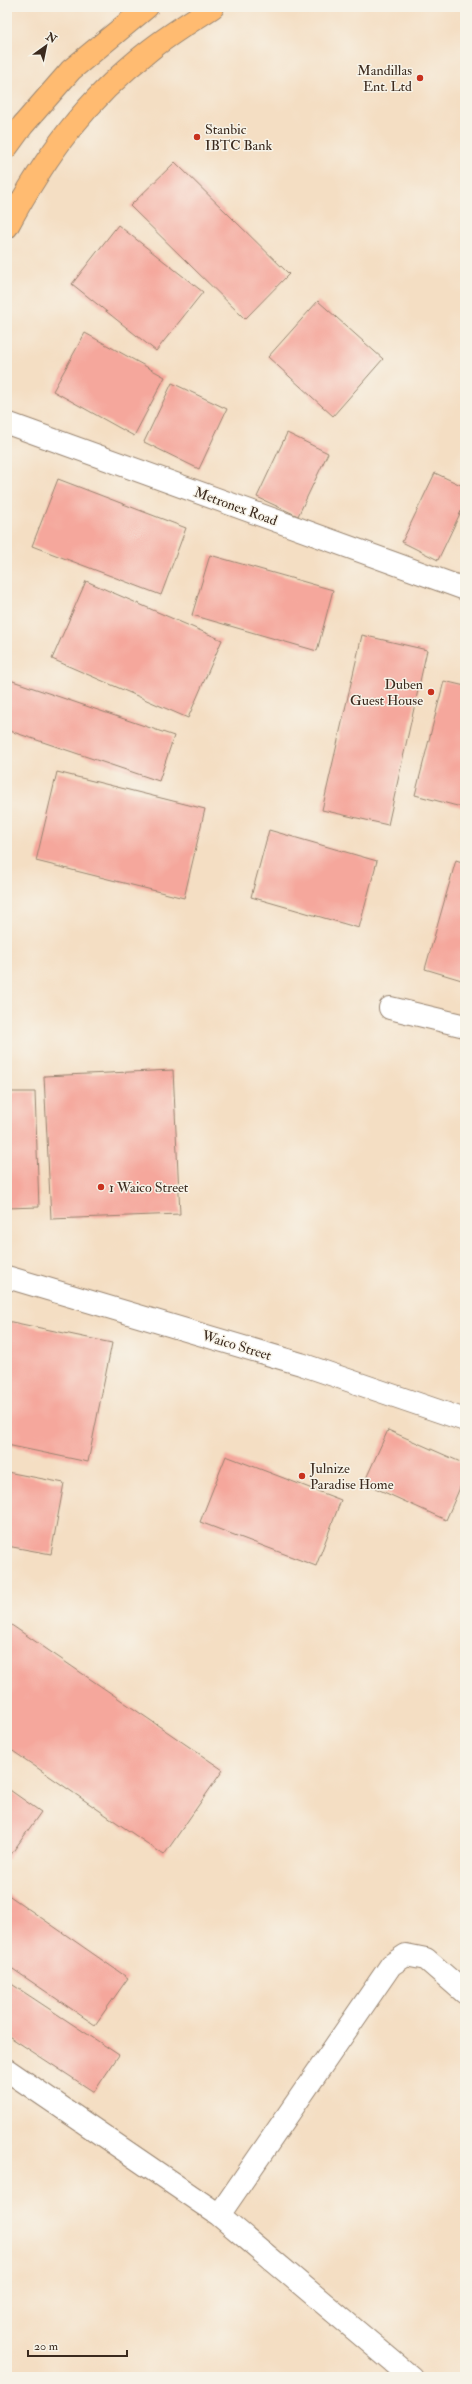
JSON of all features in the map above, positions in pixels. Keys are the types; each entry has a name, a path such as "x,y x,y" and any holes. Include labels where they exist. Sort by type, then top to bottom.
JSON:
{"highway":[{"path":"7,146 23,125 72,70 147,7"},
{"path":"7,227 29,186 60,140 102,92 150,50 213,7"}],"street":[{"name":"Metronex Road","path":"7,422 465,589"},
{"path":"390,1008 465,1026"},
{"name":"Waico Street","path":"7,1277 301,1364 465,1420"},
{"path":"219,2215 391,1965 406,1955 426,1959 465,1993"},
{"path":"7,2070 219,2215 411,2377"}],"building":[{"path":"175,162 289,274 245,319 130,206"},
{"path":"118,225 203,292 156,351 72,284"},
{"path":"318,301 383,359 333,416 268,357"},
{"path":"85,333 165,377 134,436 53,391"},
{"path":"172,383 227,409 199,469 144,442"},
{"path":"287,433 328,453 298,516 257,497"},
{"path":"435,473 465,487 465,503 438,560 402,542"},
{"path":"58,479 186,528 161,595 32,546"},
{"path":"210,555 333,590 317,651 192,615"},
{"path":"86,581 222,640 188,718 52,659"},
{"path":"362,635 427,650 388,825 322,810"},
{"path":"7,679 174,736 159,781 7,730"},
{"path":"444,681 465,686 465,808 415,795"},
{"path":"57,772 205,809 184,898 36,861"},
{"path":"269,830 377,861 359,928 251,897"},
{"path":"456,860 465,863 465,981 425,969"},
{"path":"173,1070 180,1214 51,1219 44,1076"},
{"path":"7,1092 35,1092 39,1207 7,1208"},
{"path":"7,1321 112,1343 88,1462 7,1445"},
{"path":"388,1430 465,1464 465,1476 446,1520 364,1483"},
{"path":"226,1456 341,1500 316,1566 200,1522"},
{"path":"7,1472 64,1483 51,1554 7,1546"},
{"path":"7,1622 223,1770 164,1855 7,1747"},
{"path":"7,1788 41,1812 7,1860"},
{"path":"7,1894 128,1978 95,2025 7,1965"},
{"path":"7,1981 119,2055 94,2092 7,2035"}],"place":[{"name":"Mandillas Ent. Ltd","path":"420,78"},
{"name":"Stanbic IBTC Bank","path":"197,137"},
{"name":"Duben Guest House","path":"431,692"},
{"name":"1 Waico Street","path":"101,1187"},
{"name":"Julnize Paradise Home","path":"302,1476"}]}
